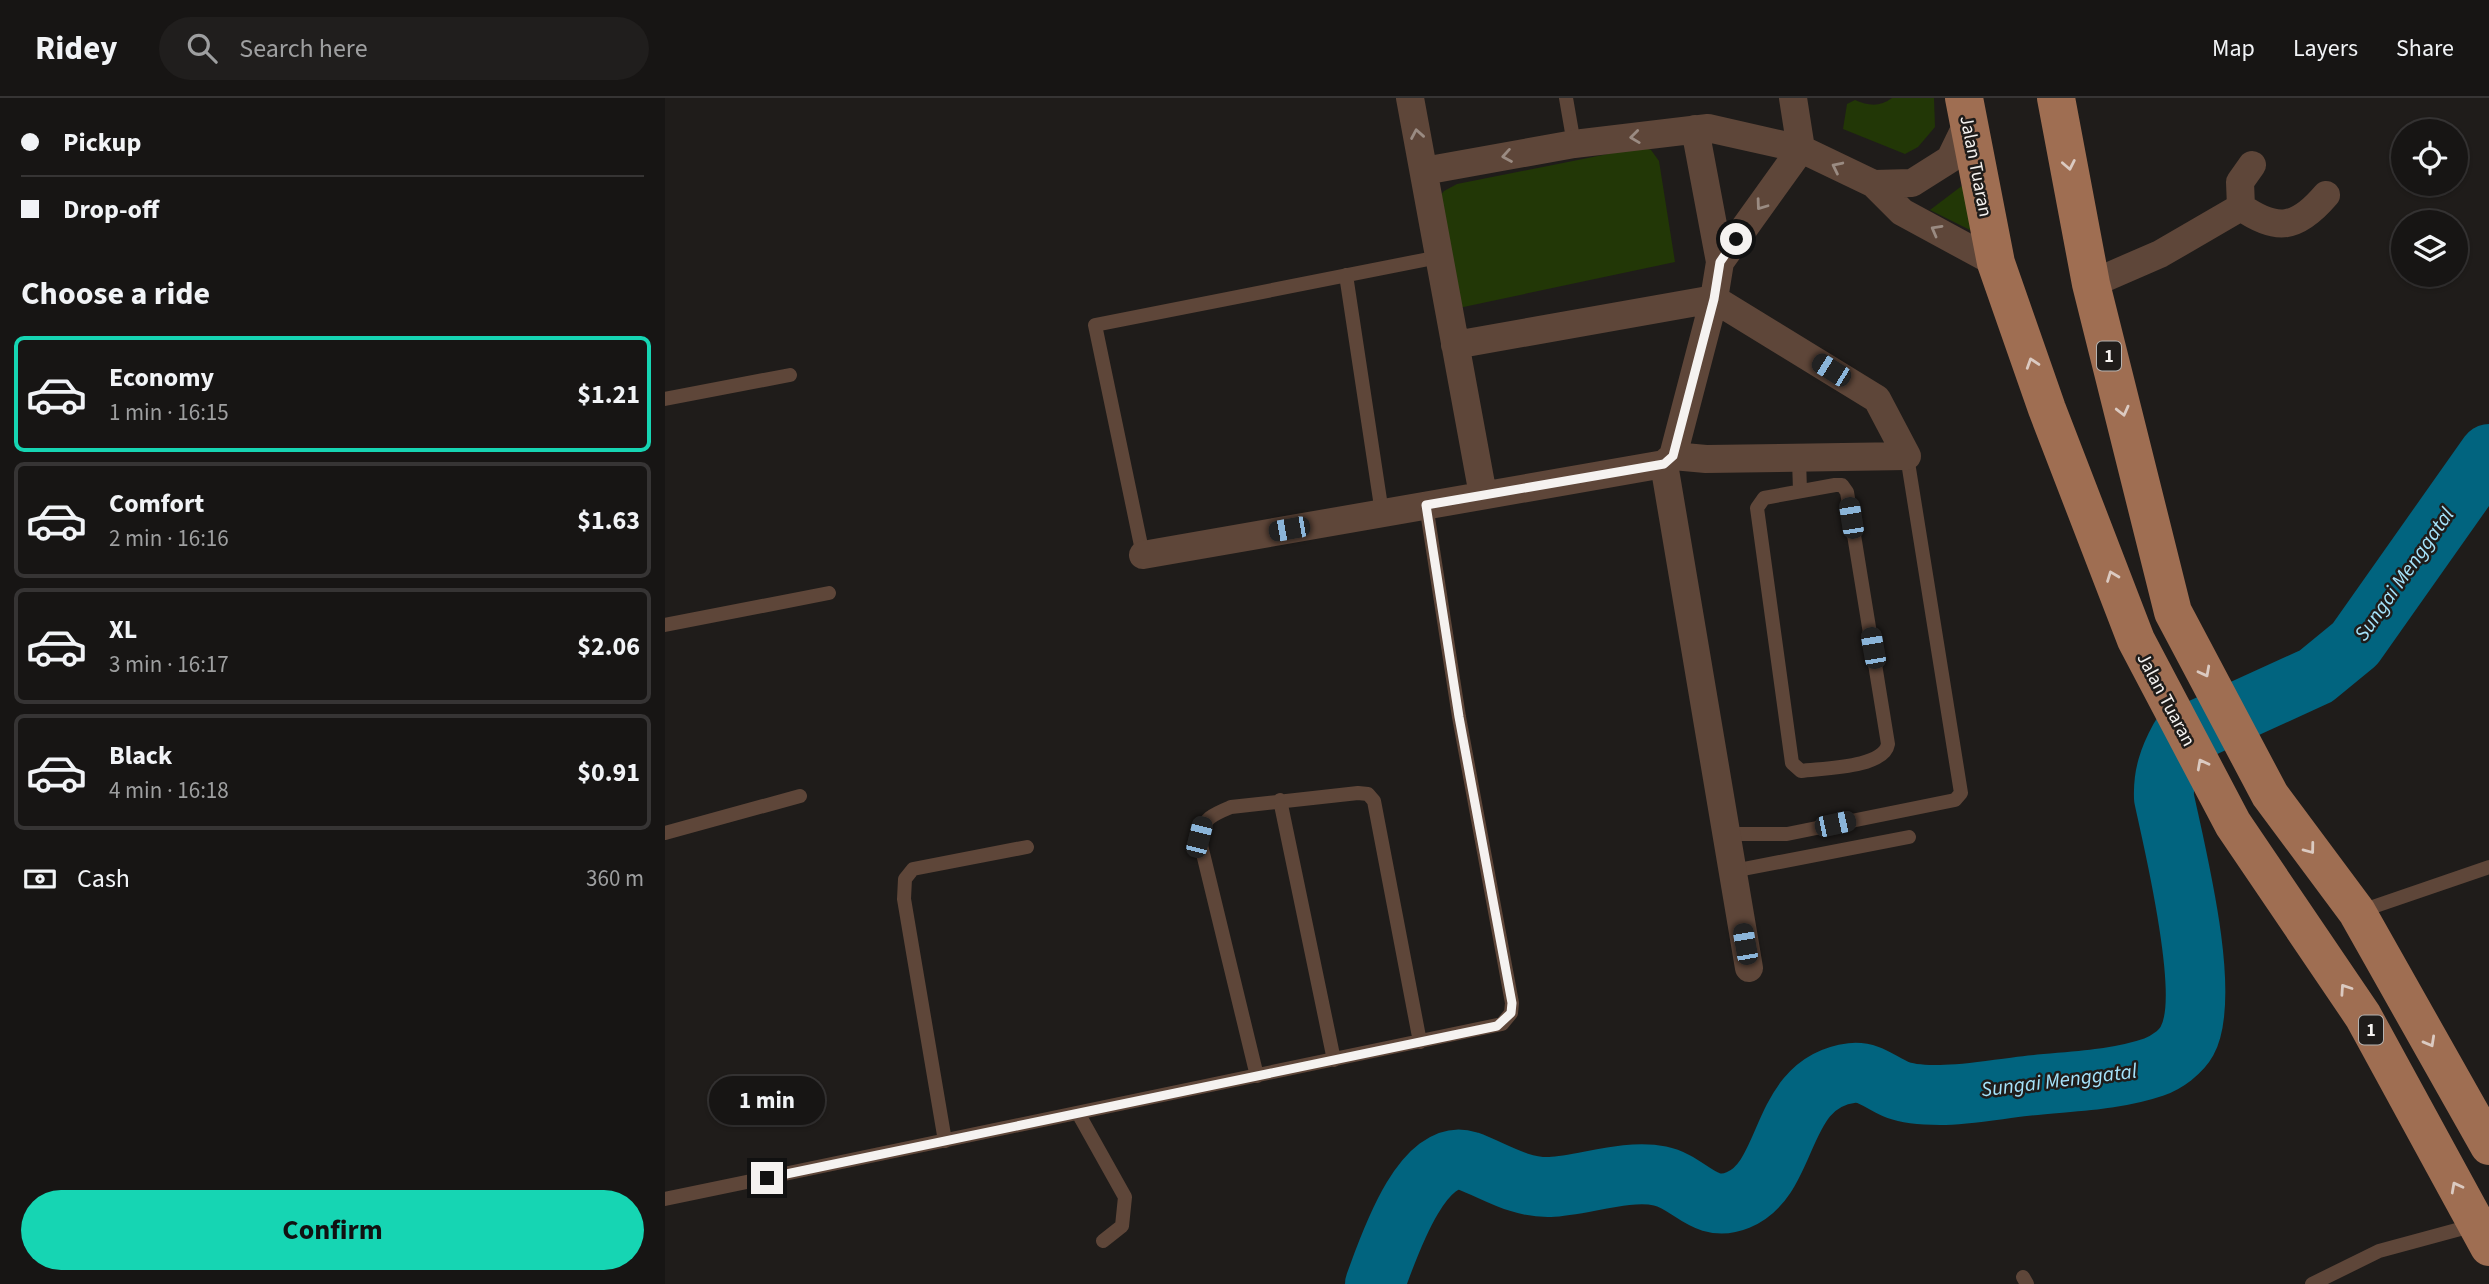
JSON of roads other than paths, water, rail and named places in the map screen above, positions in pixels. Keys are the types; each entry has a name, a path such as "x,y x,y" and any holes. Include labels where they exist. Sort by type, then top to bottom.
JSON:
{"main road":[{"name":"1","path":"2056,98 2091,284 2173,612 2270,794 2357,912 2489,1146"},
{"name":"Jalan Tuaran","path":"1967,106 1996,263 2047,409 2136,640 2233,824 2363,1016 2483,1236"}],"street":[{"path":"1410,98 1483,495"},
{"path":"1720,262 1801,149 1793,98"},
{"path":"1874,184 1912,183 1950,159 1967,106"},
{"path":"1424,171 1574,144 1708,128 1801,149 1874,184 1902,212 1996,263"},
{"path":"1695,130 1720,262 1714,299 1668,460 1749,968"},
{"path":"2241,207 2240,182 2252,165"},
{"path":"2241,207 2263,223 2283,224 2311,213 2326,195"},
{"path":"2091,284 2160,254 2241,207"},
{"path":"1143,555 1668,460 1907,456 1877,398 1714,299 1455,345"}],"lane":[{"path":"1566,98 1574,144"},
{"path":"1143,555 1095,325 1439,257"},
{"path":"1346,275 1382,513"},
{"path":"665,399 790,375"},
{"path":"1726,834 1787,834 1955,800 1961,793 1907,456"},
{"path":"1799,459 1800,491"},
{"path":"1835,485 1847,490 1886,726 1887,752 1877,761 1801,771 1792,763 1757,508 1764,498 1800,491 1835,485"},
{"path":"665,1199 1497,1026 1511,1013 1512,1003 1459,717 1426,505"},
{"path":"665,625 828,593"},
{"path":"1257,1076 1199,837 1202,823 1212,815 1231,807 1358,793 1368,794 1374,801 1420,1042"},
{"path":"665,833 800,796"},
{"path":"1280,800 1334,1060"},
{"path":"1733,871 1909,837"},
{"path":"945,1141 904,899 905,879 913,869 1027,847"},
{"path":"2357,912 2489,867"},
{"path":"1078,1113 1125,1197 1122,1226 1103,1241"},
{"path":"2312,1284 2379,1251 2483,1236"}],"waterway":[{"name":"Sungai Menggatal","path":"1375,1284 1408,1205 1435,1169 1451,1161 1468,1161 1518,1182 1539,1187 1647,1174 1671,1179 1706,1200 1726,1203 1738,1200 1755,1189 1768,1172 1797,1111 1810,1094 1828,1080 1858,1073 1898,1090 1919,1094 1962,1094 2123,1075 2154,1067 2173,1057 2187,1041 2194,1020 2195,991 2189,922 2164,798 2166,774 2176,745 2180,738 2316,676 2355,644 2489,454"}]}
